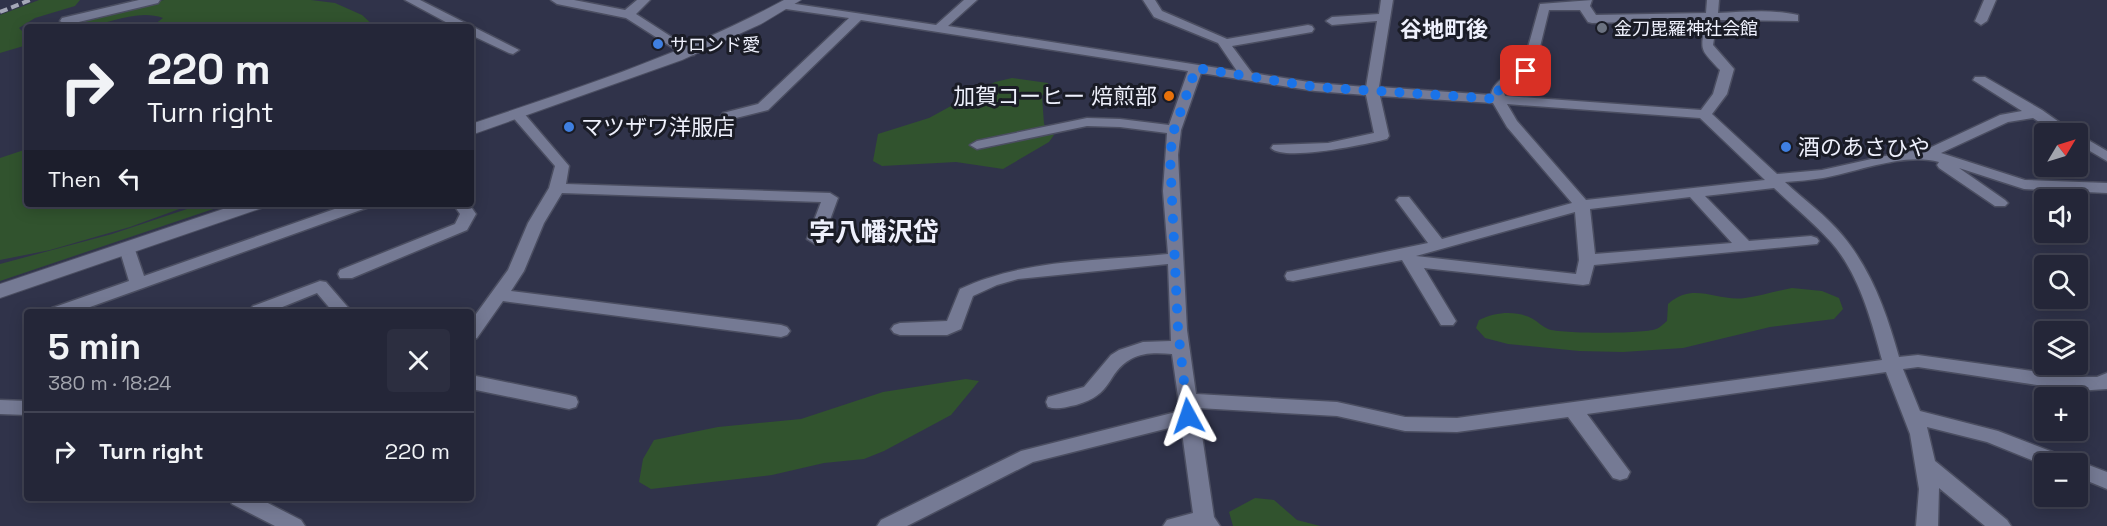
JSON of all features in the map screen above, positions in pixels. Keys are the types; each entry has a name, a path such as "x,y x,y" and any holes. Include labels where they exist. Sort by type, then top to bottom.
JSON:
{"street":[{"path":"66,21 154,0"},
{"path":"411,0 459,24"},
{"path":"557,0 630,15 688,52"},
{"path":"630,15 630,11 644,0"},
{"path":"938,29 971,0"},
{"path":"1149,0 1158,14 1225,43 1247,76"},
{"path":"1278,148 1328,147 1382,136 1372,92 1387,0"},
{"path":"1704,114 1716,105 1727,69 1711,53 1707,45 1713,0"},
{"path":"1981,21 1990,0"},
{"path":"474,129 688,52 790,1 859,16 938,29 1316,87 1704,114 1837,239 1860,273 1881,323 1892,364 1920,434 1929,489 1927,526"},
{"path":"1409,258 1583,280 1587,260 1582,205 1512,124 1498,99 1497,92 1510,79 1533,65 1533,51 1544,7 1585,3 1592,19 1771,15 1794,18"},
{"path":"728,116 763,107 859,16"},
{"path":"1332,21 1384,17"},
{"path":"1225,43 1308,29"},
{"path":"474,31 513,50"},
{"path":"1174,526 1207,522 1180,348 1171,173 1174,130 1196,68"},
{"path":"1980,80 2051,123"},
{"path":"474,327 516,271 536,223 557,188 562,166 518,114"},
{"path":"1293,276 1409,258 1438,245 1582,205 1776,181 1822,174 1903,156 1928,154 2005,118 2037,114"},
{"path":"977,145 1088,122 1120,123 1174,130"},
{"path":"2088,145 2107,157"},
{"path":"1928,154 2024,184 2100,188 2107,201"},
{"path":"1928,154 2000,203"},
{"path":"557,188 830,198 815,239"},
{"path":"1692,191 1744,246"},
{"path":"1404,200 1438,245"},
{"path":"0,291 247,207"},
{"path":"67,309 356,207"},
{"path":"346,274 460,228 468,214 463,207"},
{"path":"1587,260 1811,241"},
{"path":"127,248 138,284"},
{"path":"900,329 947,329 955,325 966,294 991,281 1018,274 1176,258"},
{"path":"1409,258 1446,321"},
{"path":"262,309 320,286 340,309"},
{"path":"499,295 781,332"},
{"path":"1055,402 1091,392 1102,383 1115,362 1133,352 1145,347 1180,348"},
{"path":"888,526 1028,456 1188,408 1337,409 1405,424 1458,425 1918,361 2076,384 2101,384 2107,380"},
{"path":"474,383 569,402"},
{"path":"0,407 24,408"},
{"path":"1574,410 1620,472"},
{"path":"1913,416 1991,436 2035,453"},
{"path":"1925,465 2000,526"},
{"path":"2088,473 2107,481"},
{"path":"244,501 284,524"}],"green space":[{"path":"39,0 80,0 75,6 35,18 24,24 19,28 24,32 24,46 0,53 0,15"},
{"path":"164,0 311,0 335,3 362,15 372,24 155,24 163,18 144,15 100,24 61,24"},
{"path":"1012,78 1048,83 1048,88 1042,96 1044,124 1054,135 1049,142 1003,169 956,162 882,166 873,161 878,134 929,118 995,82"},
{"path":"24,150 24,207 185,207 130,227 50,250 0,260 0,158"},
{"path":"193,207 219,207 0,281 0,264 112,234"},
{"path":"1792,288 1822,291 1839,298 1843,309 1834,319 1770,327 1683,348 1623,352 1579,351 1508,344 1485,338 1476,328 1479,320 1506,313 1526,316 1556,331 1602,333 1648,331 1667,321 1668,304 1687,294 1745,298"},
{"path":"966,379 979,381 951,415 884,451 864,459 824,463 772,475 651,489 639,482 643,459 654,440 718,427 801,419 883,392"},
{"path":"1255,498 1274,500 1297,520 1320,526 1233,526 1229,512"}],"railway":[{"path":"0,12 30,0"}],"place":[{"name":"金刀毘羅神社会館","path":"1602,28"},
{"name":"サロンド愛","path":"658,44"},
{"name":"加賀コーヒー 焙煎部","path":"1169,96"},
{"name":"マツザワ洋服店","path":"569,127"},
{"name":"酒のあさひや","path":"1786,147"}],"district":[{"name":"谷地町後","path":"1444,29"},
{"name":"字八幡沢岱","path":"874,232"}],"route":[{"path":"1188,416 1178,330 1170,155 1174,130 1184,109 1196,68 1345,90 1498,99 1497,92 1510,79 1526,71"}]}
